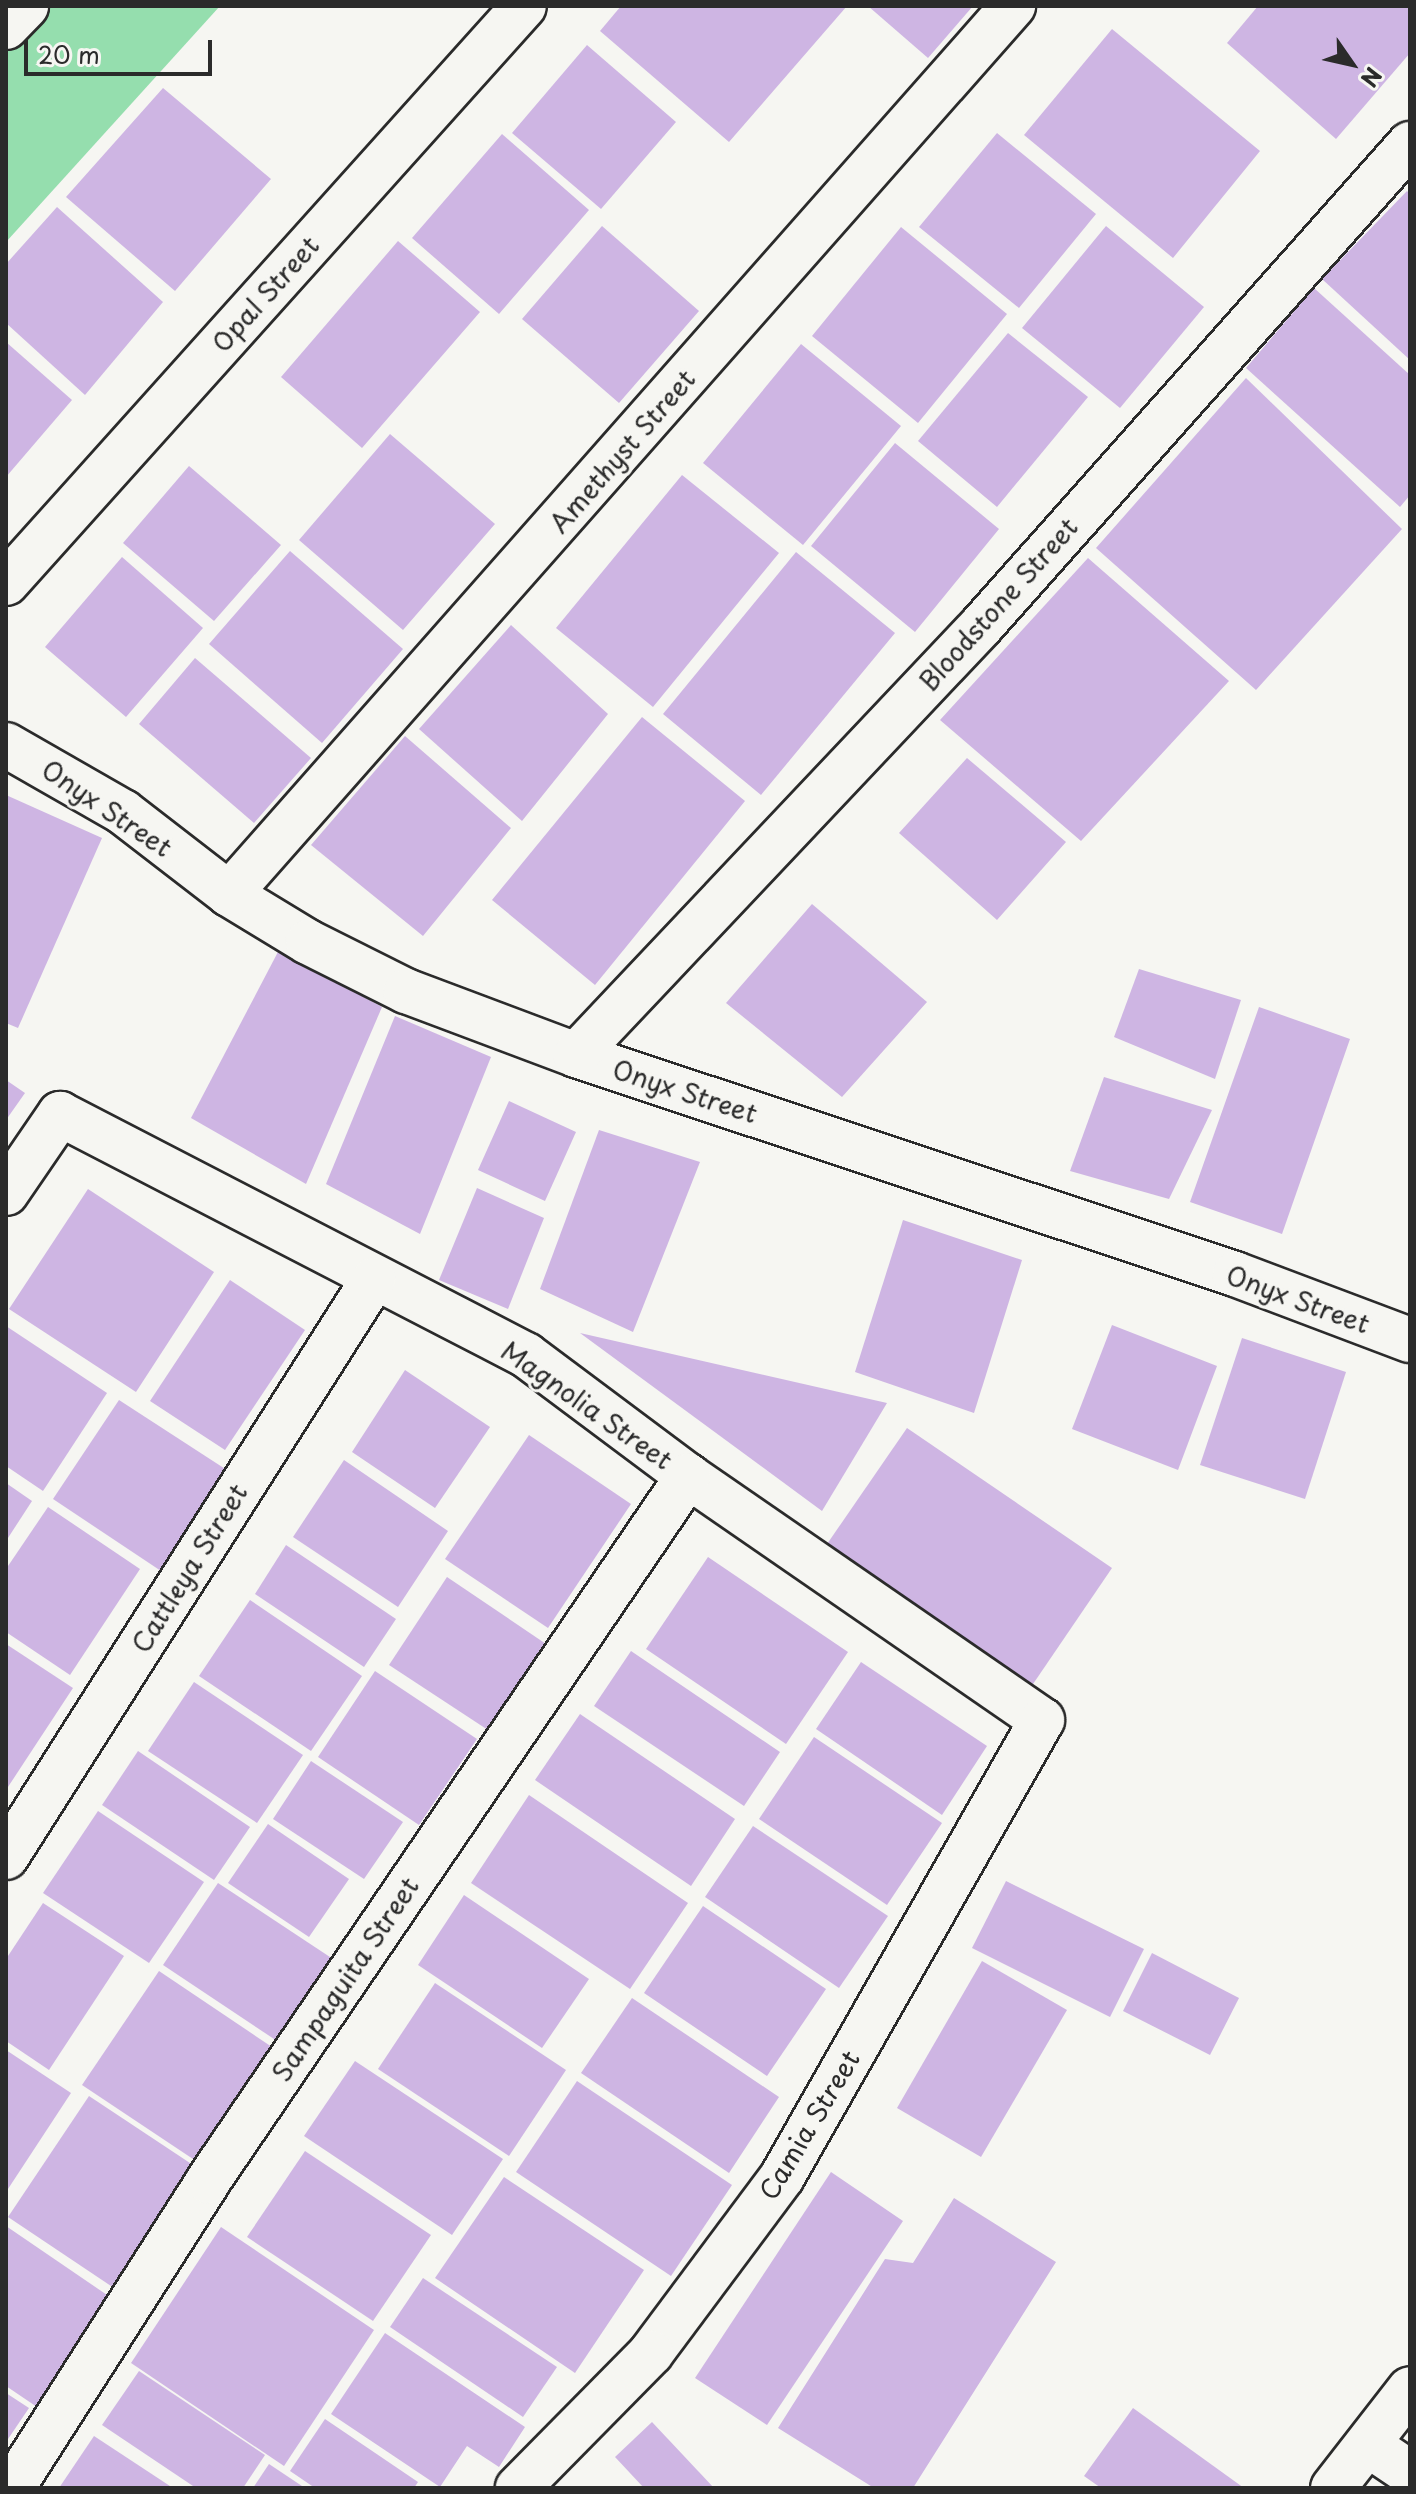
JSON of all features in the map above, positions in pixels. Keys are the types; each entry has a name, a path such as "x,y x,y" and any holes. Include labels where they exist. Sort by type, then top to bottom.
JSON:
{"street":[{"path":"6,27 26,6"},
{"name":"Opal Street","path":"6,583 524,6"},
{"name":"Amethyst Street","path":"229,894 1013,6"},
{"name":"Bloodstone Street","path":"576,1055 982,625 1410,144"},
{"name":"Onyx Street","path":"6,745 123,812 229,894 308,942 406,991 576,1055 1235,1274 1410,1340"},
{"name":"Magnolia Street","path":"6,1193 60,1114 373,1280 526,1355 688,1476 1042,1720"},
{"name":"Cattleya Street","path":"6,1857 373,1280"},
{"name":"Sampaguita Street","path":"12,2488 208,2181 688,1476"},
{"name":"Camia Street","path":"518,2488 651,2353 782,2177 1042,1720"},
{"path":"1333,2488 1370,2446 1410,2389"},
{"path":"1370,2446 1410,2473"}],"green space":[{"path":"6,6 220,6 6,242"}],"building":[{"path":"621,6 847,6 729,142 600,31"},
{"path":"868,6 973,6 928,58"},
{"path":"1258,6 1410,6 1410,53 1336,139 1227,43"},
{"path":"1112,29 1260,151 1173,258 1024,135"},
{"path":"587,45 676,122 601,209 512,133"},
{"path":"163,88 271,179 175,291 66,197"},
{"path":"997,133 1096,214 1019,308 919,227"},
{"path":"502,134 589,210 499,314 412,238"},
{"path":"1407,191 1410,194 1410,360 1322,279"},
{"path":"57,207 163,302 85,395 6,323 6,264"},
{"path":"602,226 699,311 619,403 522,319"},
{"path":"1106,226 1204,307 1120,408 1022,328"},
{"path":"901,227 1007,314 918,423 812,336"},
{"path":"398,241 480,312 362,448 281,377"},
{"path":"1314,288 1410,375 1410,495 1400,507 1246,368"},
{"path":"1008,333 1088,397 997,507 918,441"},
{"path":"6,342 72,400 6,477"},
{"path":"801,344 901,426 803,545 703,463"},
{"path":"1246,378 1402,529 1256,690 1096,548"},
{"path":"390,434 495,524 403,630 299,540"},
{"path":"895,443 999,529 915,632 811,546"},
{"path":"189,466 281,545 214,621 123,543"},
{"path":"682,475 779,553 653,707 556,628"},
{"path":"290,551 403,649 322,743 209,644"},
{"path":"796,552 895,633 761,795 663,714"},
{"path":"122,557 203,628 126,717 45,647"},
{"path":"1088,558 1229,681 1081,841 940,720"},
{"path":"511,625 608,714 522,821 419,729"},
{"path":"195,658 311,758 254,823 139,724"},
{"path":"642,717 745,801 595,985 492,900"},
{"path":"405,736 511,828 423,936 311,845"},
{"path":"967,758 1066,842 997,920 899,833"},
{"path":"6,795 102,838 18,1028 6,1023"},
{"path":"812,904 927,1002 842,1097 726,1003"},
{"path":"279,950 382,1007 306,1184 191,1118"},
{"path":"1139,969 1241,1000 1215,1079 1114,1037"},
{"path":"1259,1007 1350,1039 1282,1234 1190,1202"},
{"path":"395,1016 491,1057 420,1234 326,1184"},
{"path":"1104,1077 1212,1110 1169,1199 1070,1171"},
{"path":"6,1080 25,1093 6,1120"},
{"path":"509,1101 576,1132 545,1201 478,1170"},
{"path":"599,1130 700,1162 633,1332 540,1289"},
{"path":"477,1188 544,1218 508,1309 439,1280"},
{"path":"88,1189 214,1272 136,1392 9,1309"},
{"path":"903,1220 1022,1260 974,1413 855,1372"},
{"path":"230,1280 305,1330 225,1450 150,1401"},
{"path":"1112,1325 1217,1366 1178,1470 1072,1429"},
{"path":"6,1326 107,1393 43,1491 6,1466"},
{"path":"580,1333 887,1403 822,1511"},
{"path":"1242,1338 1346,1372 1305,1499 1200,1465"},
{"path":"405,1370 490,1427 435,1508 352,1452"},
{"path":"119,1400 233,1474 167,1575 53,1499"},
{"path":"907,1428 1112,1568 1031,1687 825,1547"},
{"path":"529,1435 631,1504 548,1628 445,1559"},
{"path":"344,1460 448,1531 398,1607 293,1537"},
{"path":"6,1483 32,1501 6,1541"},
{"path":"48,1507 140,1569 70,1675 6,1632 6,1569"},
{"path":"286,1545 396,1619 364,1667 255,1594"},
{"path":"708,1557 848,1652 786,1744 646,1649"},
{"path":"447,1577 549,1646 491,1732 389,1665"},
{"path":"250,1600 362,1676 311,1751 199,1676"},
{"path":"6,1644 73,1688 6,1790"},
{"path":"631,1651 780,1752 744,1806 594,1706"},
{"path":"861,1662 987,1746 942,1815 816,1729"},
{"path":"375,1671 477,1739 419,1825 318,1757"},
{"path":"194,1682 303,1755 257,1823 148,1751"},
{"path":"580,1714 735,1819 691,1886 535,1780"},
{"path":"814,1737 942,1823 887,1905 759,1819"},
{"path":"138,1751 250,1827 214,1880 102,1805"},
{"path":"311,1761 403,1822 364,1879 273,1819"},
{"path":"529,1795 688,1903 630,1989 471,1883"},
{"path":"98,1811 204,1882 149,1963 43,1893"},
{"path":"268,1824 349,1879 309,1937 228,1883"},
{"path":"753,1826 888,1916 839,1988 705,1897"},
{"path":"1006,1881 1144,1949 1110,2017 972,1948"},
{"path":"218,1883 336,1961 280,2043 163,1965"},
{"path":"464,1895 589,1979 542,2048 418,1965"},
{"path":"43,1903 124,1956 49,2070 6,2041 6,1959"},
{"path":"703,1906 826,1989 767,2076 644,1993"},
{"path":"1152,1953 1239,1998 1210,2055 1123,2011"},
{"path":"982,1961 1067,2010 981,2157 897,2108"},
{"path":"159,1971 275,2049 199,2163 82,2085"},
{"path":"435,1983 566,2070 509,2156 378,2069"},
{"path":"632,1998 779,2097 729,2173 581,2073"},
{"path":"6,2050 71,2093 6,2192"},
{"path":"355,2061 503,2159 452,2235 304,2136"},
{"path":"577,2081 732,2185 671,2276 516,2172"},
{"path":"89,2096 196,2167 114,2288 8,2217"},
{"path":"305,2151 431,2235 373,2321 247,2237"},
{"path":"831,2172 903,2221 767,2425 695,2378"},
{"path":"504,2177 644,2270 575,2373 435,2278"},
{"path":"954,2198 1056,2262 913,2488 874,2488 778,2428 885,2259 913,2263"},
{"path":"6,2226 110,2297 37,2407 6,2386"},
{"path":"221,2227 374,2330 284,2466 131,2363"},
{"path":"423,2278 557,2367 523,2417 390,2327"},
{"path":"385,2333 525,2427 499,2467 467,2446 440,2487 331,2414"},
{"path":"139,2371 265,2455 243,2488 196,2488 102,2425"},
{"path":"6,2393 29,2408 6,2442"},
{"path":"1133,2408 1244,2488 1101,2488 1084,2476"},
{"path":"325,2419 418,2482 414,2488 315,2488 290,2471"},
{"path":"652,2422 714,2488 644,2488 615,2457"},
{"path":"94,2436 173,2488 59,2488"},
{"path":"269,2464 305,2488 253,2488"}]}
